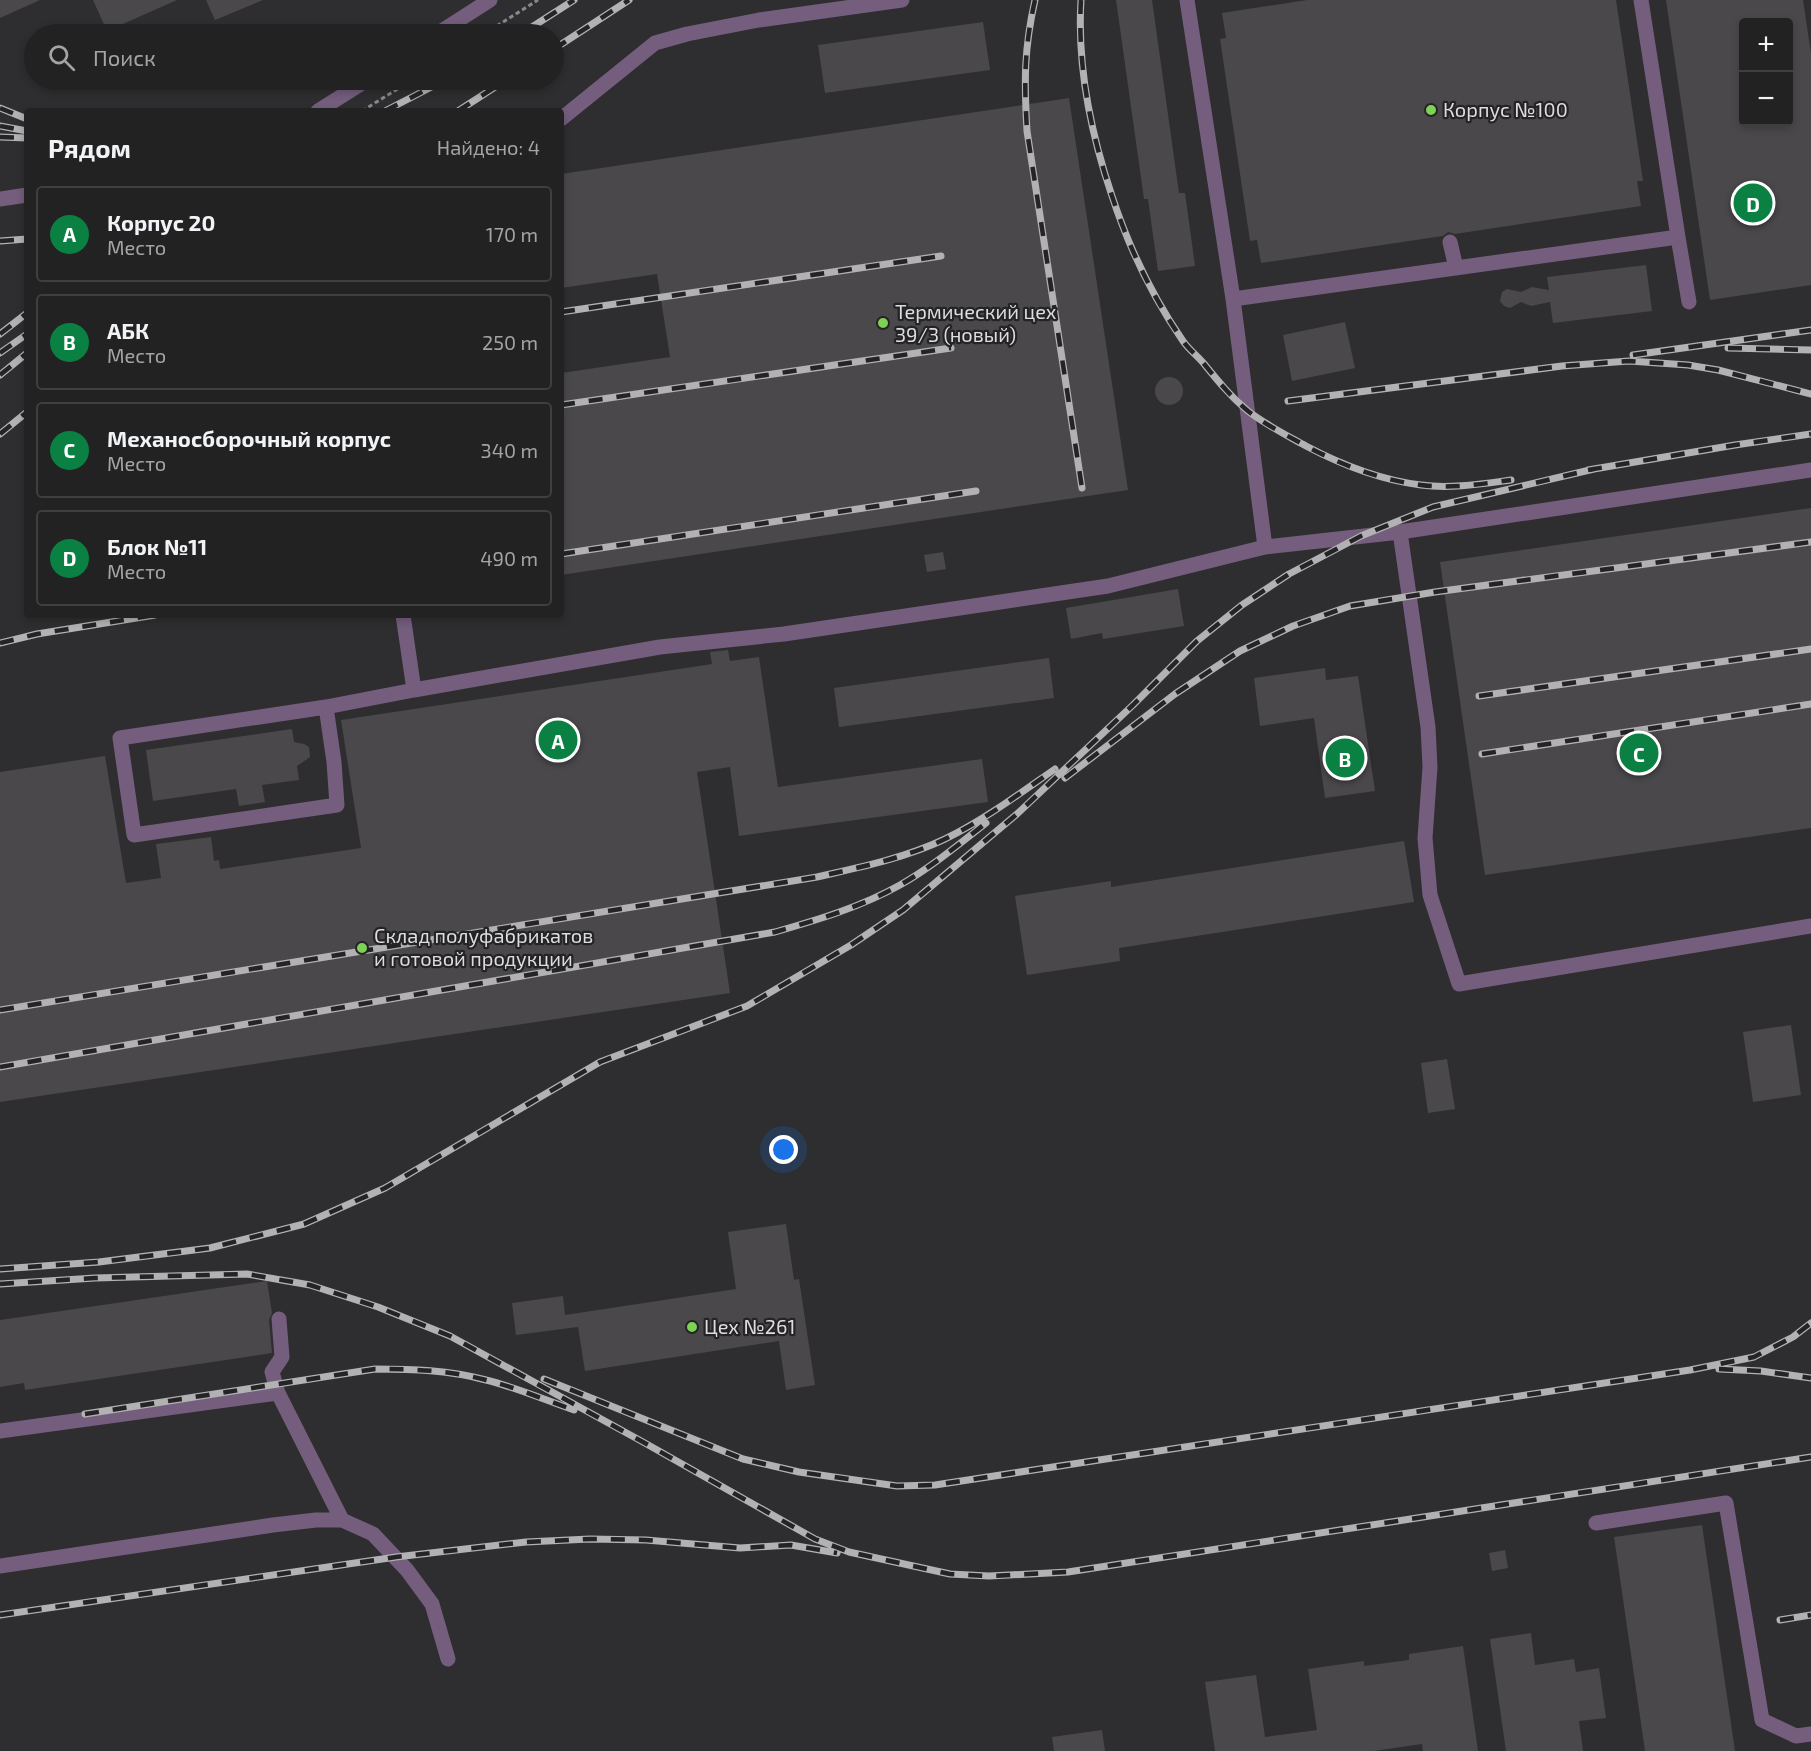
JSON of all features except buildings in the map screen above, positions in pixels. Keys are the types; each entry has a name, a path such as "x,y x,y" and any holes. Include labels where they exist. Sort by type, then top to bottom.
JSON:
{"lane":[{"path":"453,24 490,0"},
{"path":"564,117 655,43 687,34 759,20 902,0"},
{"path":"1187,0 1233,299 1265,547"},
{"path":"1641,0 1689,302"},
{"path":"323,108 351,90"},
{"path":"0,199 24,195"},
{"path":"1233,299 1678,237"},
{"path":"1450,242 1456,268"},
{"path":"326,707 334,762 337,806 135,835 120,738 326,707 660,647 784,634 1108,586 1265,547 1400,532 1811,470"},
{"path":"1400,532 1428,727 1430,767 1425,838 1430,895 1459,984 1811,926"},
{"path":"404,618 414,690"},
{"path":"279,1318 282,1357 272,1372 278,1393 342,1520"},
{"path":"0,1431 278,1393"},
{"path":"1596,1522 1726,1503 1762,1720 1796,1736 1811,1734"},
{"path":"0,1566 273,1525 316,1520 342,1520 373,1534 407,1570 432,1604 448,1659"}],"path":[{"path":"500,24 538,0"},
{"path":"367,108 396,90"}],"railway":[{"path":"537,24 574,0"},
{"path":"564,42 629,0"},
{"path":"1035,0 1026,65 1027,131 1082,488"},
{"path":"1081,0 1081,49 1087,99 1104,172 1119,215 1142,271 1161,307 1185,344 1225,389 1248,411 1276,430 1362,471 1406,483 1432,486 1511,480"},
{"path":"391,108 426,90"},
{"path":"463,108 491,90"},
{"path":"0,108 24,118"},
{"path":"0,126 24,130"},
{"path":"0,137 24,138"},
{"path":"0,241 24,239"},
{"path":"564,312 941,256"},
{"path":"0,334 24,315"},
{"path":"1633,355 1811,330"},
{"path":"0,353 24,336"},
{"path":"564,405 951,348"},
{"path":"1728,348 1811,350"},
{"path":"0,375 24,355"},
{"path":"1288,401 1562,366 1629,361 1688,365 1718,370 1811,394"},
{"path":"0,434 24,414"},
{"path":"1588,470 1811,434"},
{"path":"0,1269 99,1262 210,1248 304,1224 385,1188 600,1062 747,1006 851,945 903,910 1017,814 1197,641 1242,605 1289,574 1361,536 1433,507 1594,469"},
{"path":"564,554 976,491"},
{"path":"1065,778 1175,694 1240,651 1293,626 1350,606 1435,592 1811,542"},
{"path":"0,643 37,634 136,618"},
{"path":"1479,696 1811,649"},
{"path":"1482,754 1811,704"},
{"path":"0,1010 817,877 866,866 930,846 959,832 1055,769"},
{"path":"0,1067 775,932 839,912 885,893 944,856 986,823"},
{"path":"0,1284 95,1278 247,1274 310,1285 378,1307 450,1336 815,1539 849,1552 950,1574 989,1576 1068,1572 1811,1457"},
{"path":"544,1379 743,1459 799,1472 897,1486 935,1485 1690,1370 1754,1357 1793,1337 1811,1323"},
{"path":"85,1414 375,1369 458,1374 508,1386 574,1410"},
{"path":"1719,1369 1761,1371 1811,1378"},
{"path":"0,1615 396,1557 526,1542 590,1539 646,1540 740,1548 791,1545 837,1553"},
{"path":"1780,1620 1811,1615"}],"place":[{"name":"Корпус №100","path":"1431,110"},
{"name":"Блок №11","path":"1753,203"},
{"name":"Термический цех 39/3 (новый)","path":"883,323"},
{"name":"Корпус 20","path":"558,740"},
{"name":"Механосборочный корпус","path":"1639,753"},
{"name":"АБК","path":"1345,758"},
{"name":"Склад полуфабрикатов и готовой продукции","path":"362,948"},
{"name":"Цех №261","path":"692,1327"}]}
